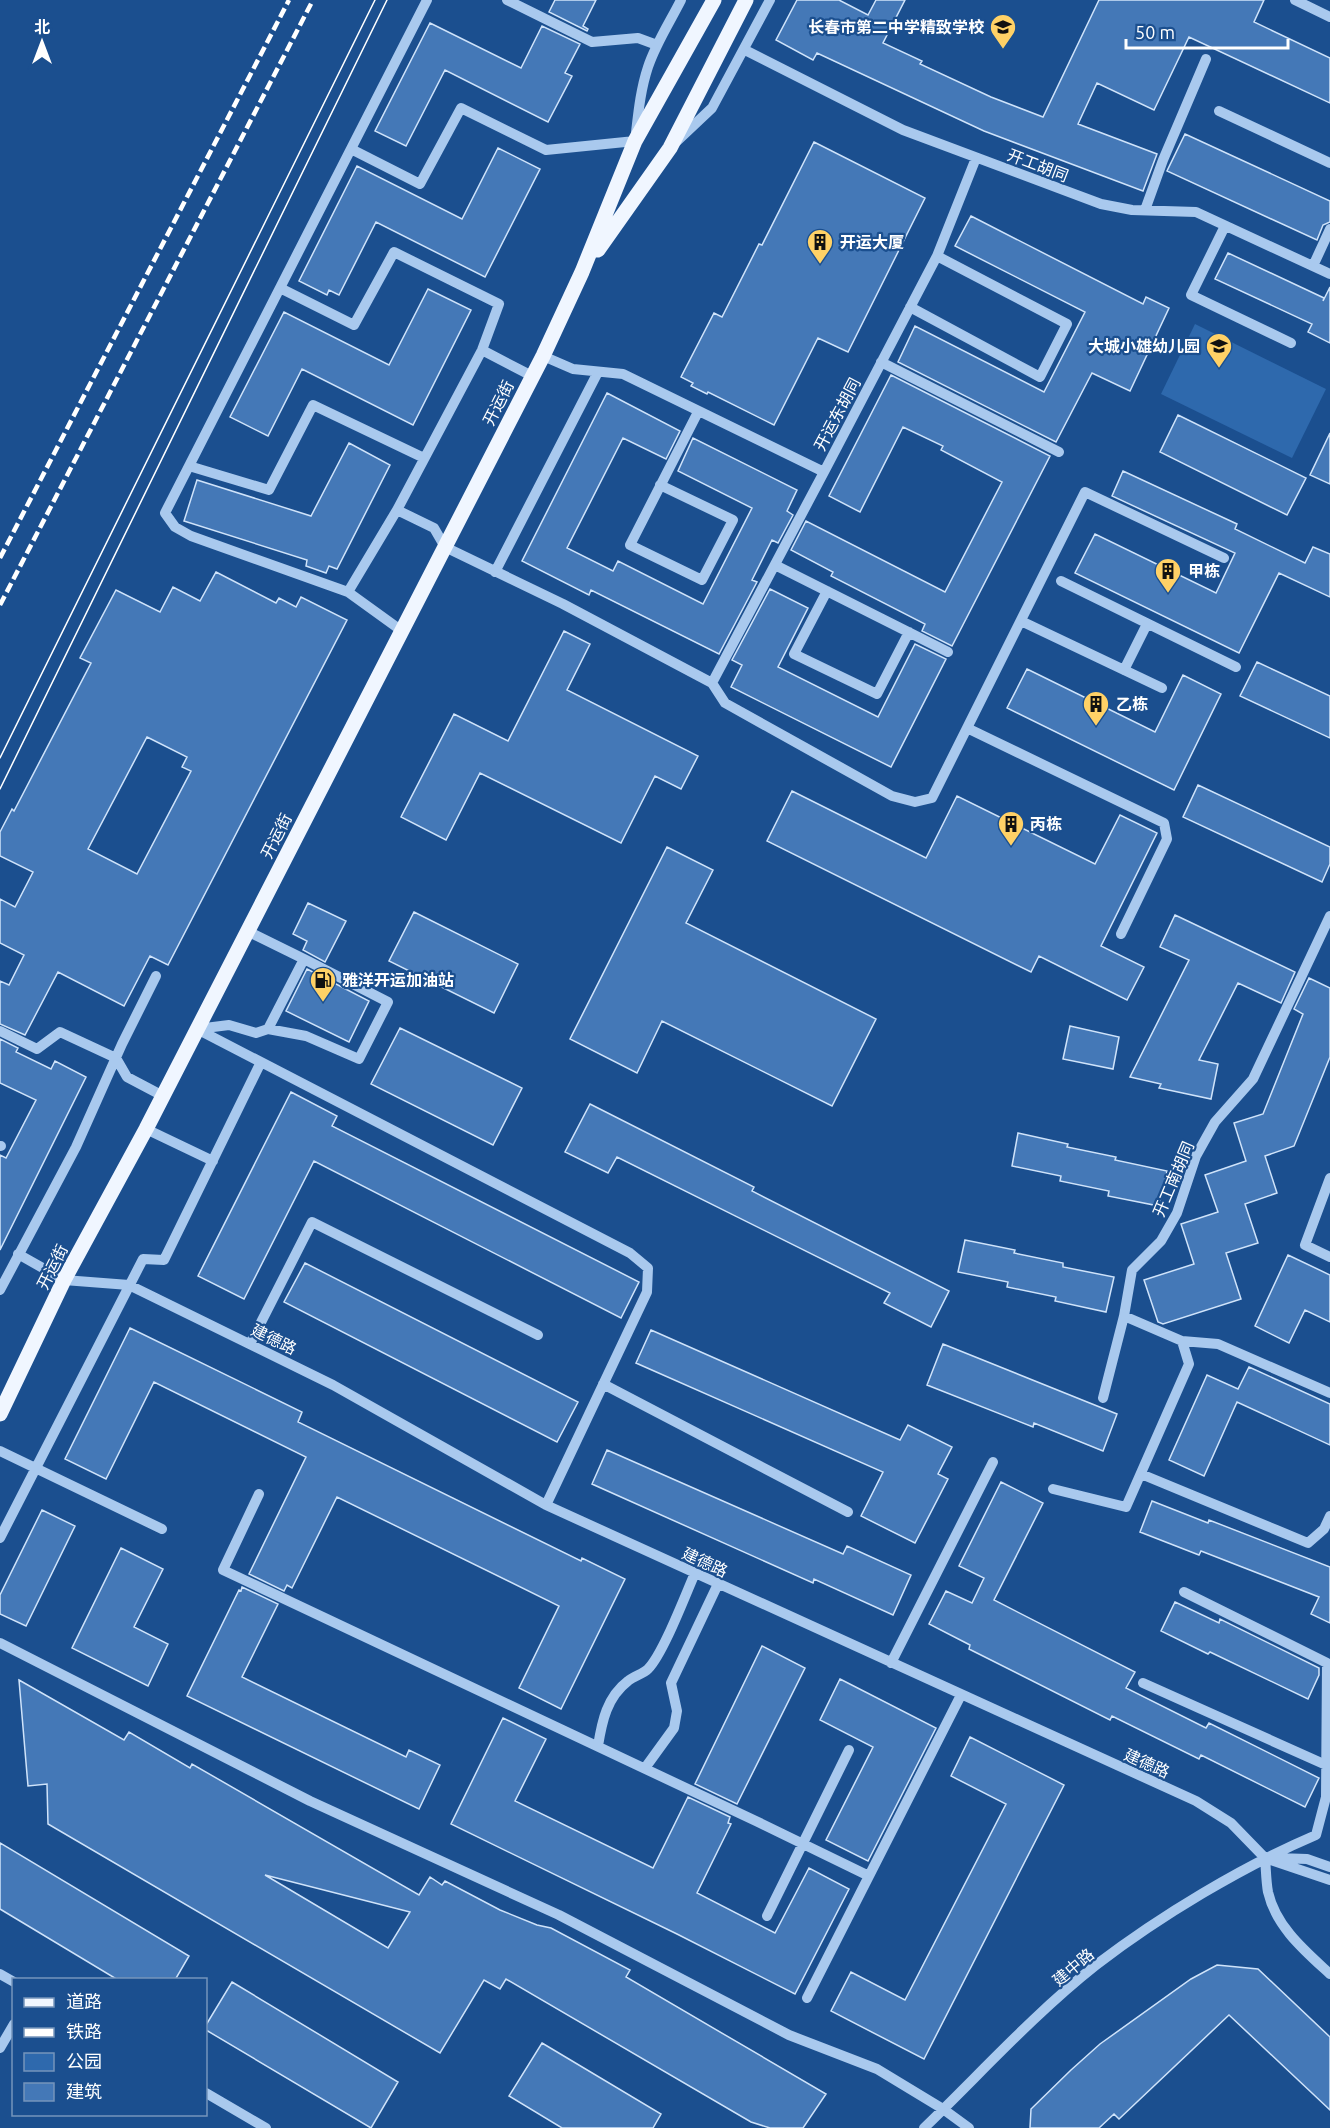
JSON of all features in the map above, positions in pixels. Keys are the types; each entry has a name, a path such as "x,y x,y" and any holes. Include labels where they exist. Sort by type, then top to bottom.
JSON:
{"main road":[{"name":"开运街","path":"0,1414 64,1280 146,1130 543,356 582,272 635,141 714,0"},
{"name":"开运街","path":"582,272 670,148 746,0"}],"street":[{"path":"402,631 348,592 191,536 175,527 165,513 427,0"},
{"path":"507,0 592,42 638,38 657,45"},
{"path":"351,149 420,184 460,108 546,150 635,141 640,97 648,68 657,45 681,0"},
{"path":"670,148 712,108 770,0"},
{"path":"1295,0 1330,17"},
{"name":"开工胡同","path":"745,50 903,130 976,158 1101,204 1145,210 1196,212 1330,274"},
{"path":"1145,210 1163,160 1206,58"},
{"path":"1219,111 1330,163"},
{"name":"开运东胡同","path":"543,356 573,369 623,374 824,472 937,256 976,158"},
{"path":"1225,226 1191,295 1291,343"},
{"path":"1313,266 1330,229"},
{"path":"280,288 354,325 394,252 499,304 482,350 397,510 348,592"},
{"path":"910,307 1040,377 1066,324 937,256"},
{"path":"482,350 532,376"},
{"path":"881,362 1059,452"},
{"path":"495,572 597,372"},
{"path":"189,466 269,490 313,405 424,459"},
{"path":"660,485 733,520 702,580 630,545 660,485 698,412"},
{"path":"712,683 824,472"},
{"path":"397,510 434,528 445,547 563,604 712,683 725,703 892,796 915,802 932,798 1085,492 1224,558"},
{"path":"775,565 948,652"},
{"path":"1061,581 1236,667"},
{"path":"827,591 794,654 877,694 909,632"},
{"path":"1021,621 1162,688"},
{"path":"1124,670 1148,624"},
{"path":"967,728 1164,823 1167,839 1121,934"},
{"name":"开工南胡同","path":"1103,1398 1124,1316 1132,1270 1161,1241 1172,1222 1196,1156 1215,1122 1253,1079 1330,916"},
{"path":"197,1029 228,1025 256,1033 268,1029 306,1036 359,1059 388,1002 247,931"},
{"path":"268,1029 304,959"},
{"path":"0,1290 76,1147 156,976"},
{"path":"197,1029 630,1253 648,1268 647,1292 546,1505"},
{"path":"0,1031 37,1049 60,1032 116,1058 127,1077 163,1096"},
{"path":"0,1538 143,1259 164,1260 261,1062"},
{"path":"146,1130 213,1161"},
{"path":"1330,1178 1305,1245 1330,1257"},
{"path":"250,1344 312,1222 538,1335"},
{"path":"18,1254 64,1280"},
{"name":"建德路","path":"64,1280 129,1285 333,1385 546,1505 1196,1801 1231,1823 1265,1858 1330,1880"},
{"path":"1124,1316 1182,1341 1218,1344 1330,1393"},
{"path":"1053,1489 1126,1507 1189,1364 1182,1341"},
{"path":"603,1384 848,1512"},
{"path":"0,1451 162,1529"},
{"path":"891,1663 993,1462"},
{"path":"1141,1474 1308,1543 1324,1529 1330,1516"},
{"path":"259,1494 223,1570 869,1876"},
{"path":"598,1746 602,1723 612,1697 627,1681 647,1670 660,1651 695,1573"},
{"path":"645,1768 674,1728 677,1711 671,1683 718,1584"},
{"path":"1143,1683 1326,1765 1327,1662 1184,1592"},
{"path":"0,1643 309,1802 559,1915 789,2035 877,2069 943,2109 969,2128"},
{"path":"807,1998 961,1695"},
{"path":"767,1916 849,1750"},
{"name":"建中路","path":"924,2128 1032,2021 1096,1965 1173,1912 1265,1858 1316,1835 1326,1797 1326,1765"},
{"path":"1330,1867 1307,1859 1265,1858 1268,1893 1280,1919 1295,1941 1330,1974"},
{"path":"0,2048 12,2027"},
{"path":"207,2094 266,2128"}],"green space":[{"path":"1195,324 1326,389 1292,458 1161,394"}],"building":[{"path":"555,0 596,0 583,26 588,29 587,31 549,12"},
{"path":"797,0 839,0 868,15 876,0 905,0 883,43 922,61 920,64 991,97 1043,117 1099,0 1264,0 1254,22 1330,58 1330,103 1189,37 1154,110 1097,83 1078,124 1157,154 1143,191 984,131 817,53 813,60 776,40"},
{"path":"430,23 521,68 542,26 580,44 565,73 572,76 548,122 445,70 406,146 375,131"},
{"path":"1185,134 1330,201 1330,222 1323,225 1317,240 1167,171"},
{"name":"开运大厦","path":"814,142 925,198 848,352 818,338 774,425 691,386 693,383 681,377 714,313 722,317 759,244 762,245"},
{"path":"498,148 540,169 485,277 376,222 339,295 329,290 327,295 299,281 357,166 462,219"},
{"path":"971,216 1143,304 1146,297 1169,308 1130,391 1092,373 1056,442 898,362 915,326 1044,392 1085,312 955,246"},
{"path":"1228,253 1324,298 1323,301 1330,287 1330,343 1308,332 1312,324 1215,279"},
{"path":"428,289 471,310 413,425 302,369 268,436 230,417 284,312 389,365"},
{"path":"891,375 1050,456 952,646 922,631 925,624 831,576 833,572 791,550 806,521 945,592 1002,482 941,450 943,446 903,427 860,512 829,496"},
{"path":"607,393 680,431 666,459 623,438 567,548 613,571 618,561 703,604 752,508 678,471 693,438 797,490 787,511 793,515 778,543 772,540 752,580 757,582 719,654 591,590 589,595 522,561"},
{"path":"1178,415 1306,478 1287,515 1160,452"},
{"path":"1330,433 1330,484 1310,475"},
{"path":"349,443 390,465 337,569 329,566 326,573 306,566 307,560 184,521 197,480 311,516"},
{"name":"甲栋","path":"1123,471 1237,524 1235,529 1305,563 1313,547 1330,554 1330,597 1279,573 1239,653 1075,573 1095,534 1216,593 1235,553 1112,496"},
{"path":"216,572 276,603 279,598 296,607 301,597 347,620 168,965 150,956 124,1006 58,972 25,1035 0,1024 0,981 9,985 24,955 0,943 0,899 15,907 33,872 0,856 0,832 12,809 14,811 91,663 80,658 116,590 160,612 173,587 200,601","holes":["147,737 187,757 182,767 191,771 137,874 88,849"]},
{"path":"770,589 808,608 778,667 878,717 915,644 946,659 891,767 731,687 742,665 732,660"},
{"path":"564,631 590,644 567,690 698,756 681,789 655,776 621,843 480,773 446,840 401,817 454,714 508,741"},
{"path":"1257,662 1330,696 1330,738 1240,696"},
{"name":"乙栋","path":"1027,669 1155,732 1183,675 1221,694 1174,790 1007,708"},
{"path":"1198,785 1330,847 1330,864 1322,882 1183,817"},
{"path":"792,791 926,858 957,796 1095,864 1120,815 1157,833 1101,946 1144,967 1127,1000 1039,956 1031,972 767,841"},
{"path":"667,847 713,870 686,923 876,1019 832,1106 662,1021 637,1073 570,1039"},
{"path":"308,903 346,921 325,962 303,950 307,941 293,934"},
{"path":"414,912 518,964 494,1013 389,961"},
{"path":"1175,915 1295,972 1281,1003 1238,983 1199,1060 1218,1064 1211,1099 1159,1088 1161,1084 1130,1077 1189,960 1160,947"},
{"name":"雅洋开运加油站","path":"307,969 369,1001 349,1042 286,1011"},
{"path":"1309,978 1330,988 1330,1057 1294,1146 1265,1156 1277,1193 1245,1204 1258,1243 1226,1253 1241,1299 1163,1324 1158,1322 1144,1280 1194,1264 1181,1224 1218,1212 1205,1175 1246,1161 1234,1123 1263,1114 1303,1014 1294,1009"},
{"path":"1070,1026 1119,1037 1113,1069 1063,1059"},
{"path":"400,1028 522,1088 493,1145 371,1084"},
{"path":"0,1039 18,1048 16,1052 51,1069 55,1061 86,1077 0,1250 0,1155 6,1158 36,1100 0,1083"},
{"path":"291,1092 337,1116 332,1126 639,1282 621,1318 314,1161 244,1299 198,1276"},
{"path":"590,1104 754,1187 752,1191 949,1291 931,1327 884,1303 890,1293 617,1157 608,1173 565,1152"},
{"path":"1018,1133 1068,1144 1067,1147 1116,1157 1115,1160 1167,1171 1159,1206 1108,1196 1109,1191 1060,1181 1061,1176 1012,1166"},
{"path":"965,1240 1063,1263 1063,1267 1114,1277 1106,1312 1055,1301 1056,1297 1007,1287 1008,1282 958,1272"},
{"path":"1288,1255 1330,1275 1330,1322 1305,1310 1289,1343 1255,1326"},
{"path":"305,1263 578,1402 557,1442 284,1302"},
{"path":"130,1328 302,1412 298,1422 581,1561 582,1558 625,1579 561,1709 519,1688 559,1606 337,1497 292,1588 287,1585 284,1591 249,1574 306,1457 154,1382 106,1479 65,1459"},
{"path":"651,1330 900,1440 908,1425 952,1447 938,1474 948,1479 915,1543 861,1516 883,1472 636,1363"},
{"path":"943,1344 1117,1414 1103,1451 1034,1423 1033,1427 927,1385"},
{"path":"1249,1367 1330,1404 1330,1445 1237,1402 1204,1476 1169,1460 1207,1375 1238,1389"},
{"path":"607,1450 843,1554 847,1546 911,1575 893,1615 814,1579 813,1583 592,1484"},
{"path":"1001,1482 1043,1503 994,1600 1135,1672 1126,1688 1206,1728 1209,1723 1319,1778 1305,1807 1201,1755 1199,1759 1112,1716 1110,1720 969,1649 970,1645 929,1624 946,1591 972,1603 984,1578 959,1566"},
{"path":"1152,1501 1208,1523 1209,1520 1330,1567 1330,1623 1311,1614 1319,1597 1201,1551 1199,1555 1140,1532"},
{"path":"42,1510 75,1526 26,1626 0,1614 0,1595"},
{"path":"121,1548 163,1569 134,1627 168,1644 148,1686 72,1648"},
{"path":"242,1587 278,1604 242,1677 406,1757 409,1750 440,1765 419,1809 187,1696"},
{"path":"1175,1602 1219,1623 1220,1619 1319,1668 1319,1675 1308,1699 1161,1631"},
{"path":"762,1646 805,1668 737,1804 695,1784"},
{"path":"840,1679 936,1728 868,1861 826,1840 873,1747 820,1720"},
{"path":"19,1680 124,1740 129,1732 190,1768 192,1764 419,1895 430,1877 442,1885 445,1881 500,1910 537,1925 551,1928 630,1970 626,1977 826,2094 803,2128 770,2128 751,2122 506,1979 500,1989 484,1980 440,2053 48,1824 47,1784 28,1786","holes":["265,1875 410,1912 388,1948"]},
{"path":"503,1718 546,1739 515,1801 653,1868 688,1797 730,1817 728,1823 731,1824 697,1893 775,1933 809,1868 849,1889 795,1994 451,1824"},
{"path":"970,1737 1064,1785 924,2059 831,2011 851,1972 905,2000 1006,1804 951,1776"},
{"path":"0,1843 189,1956 176,1978 115,1978 0,1909"},
{"path":"1217,1965 1258,1969 1330,2037 1330,2110 1229,2015 1119,2119 1114,2114 1099,2128 1030,2128 1031,2109 1100,2044 1191,1979"},
{"path":"232,1982 398,2082 371,2128 207,2031 207,2023"},
{"path":"542,2043 661,2114 653,2128 562,2128 509,2096"}],"tram line":[{"path":"0,758 375,0"},
{"path":"0,789 387,0"}],"railway":[{"path":"0,558 289,0"},
{"path":"0,605 313,0"}],"place":[{"name":"长春市第二中学精致学校","path":"1003,50"},
{"name":"开运大厦","path":"820,265"},
{"name":"大城小雄幼儿园","path":"1219,369"},
{"name":"甲栋","path":"1168,594"},
{"name":"乙栋","path":"1096,727"},
{"name":"丙栋","path":"1011,847"},
{"name":"雅洋开运加油站","path":"323,1003"}]}
